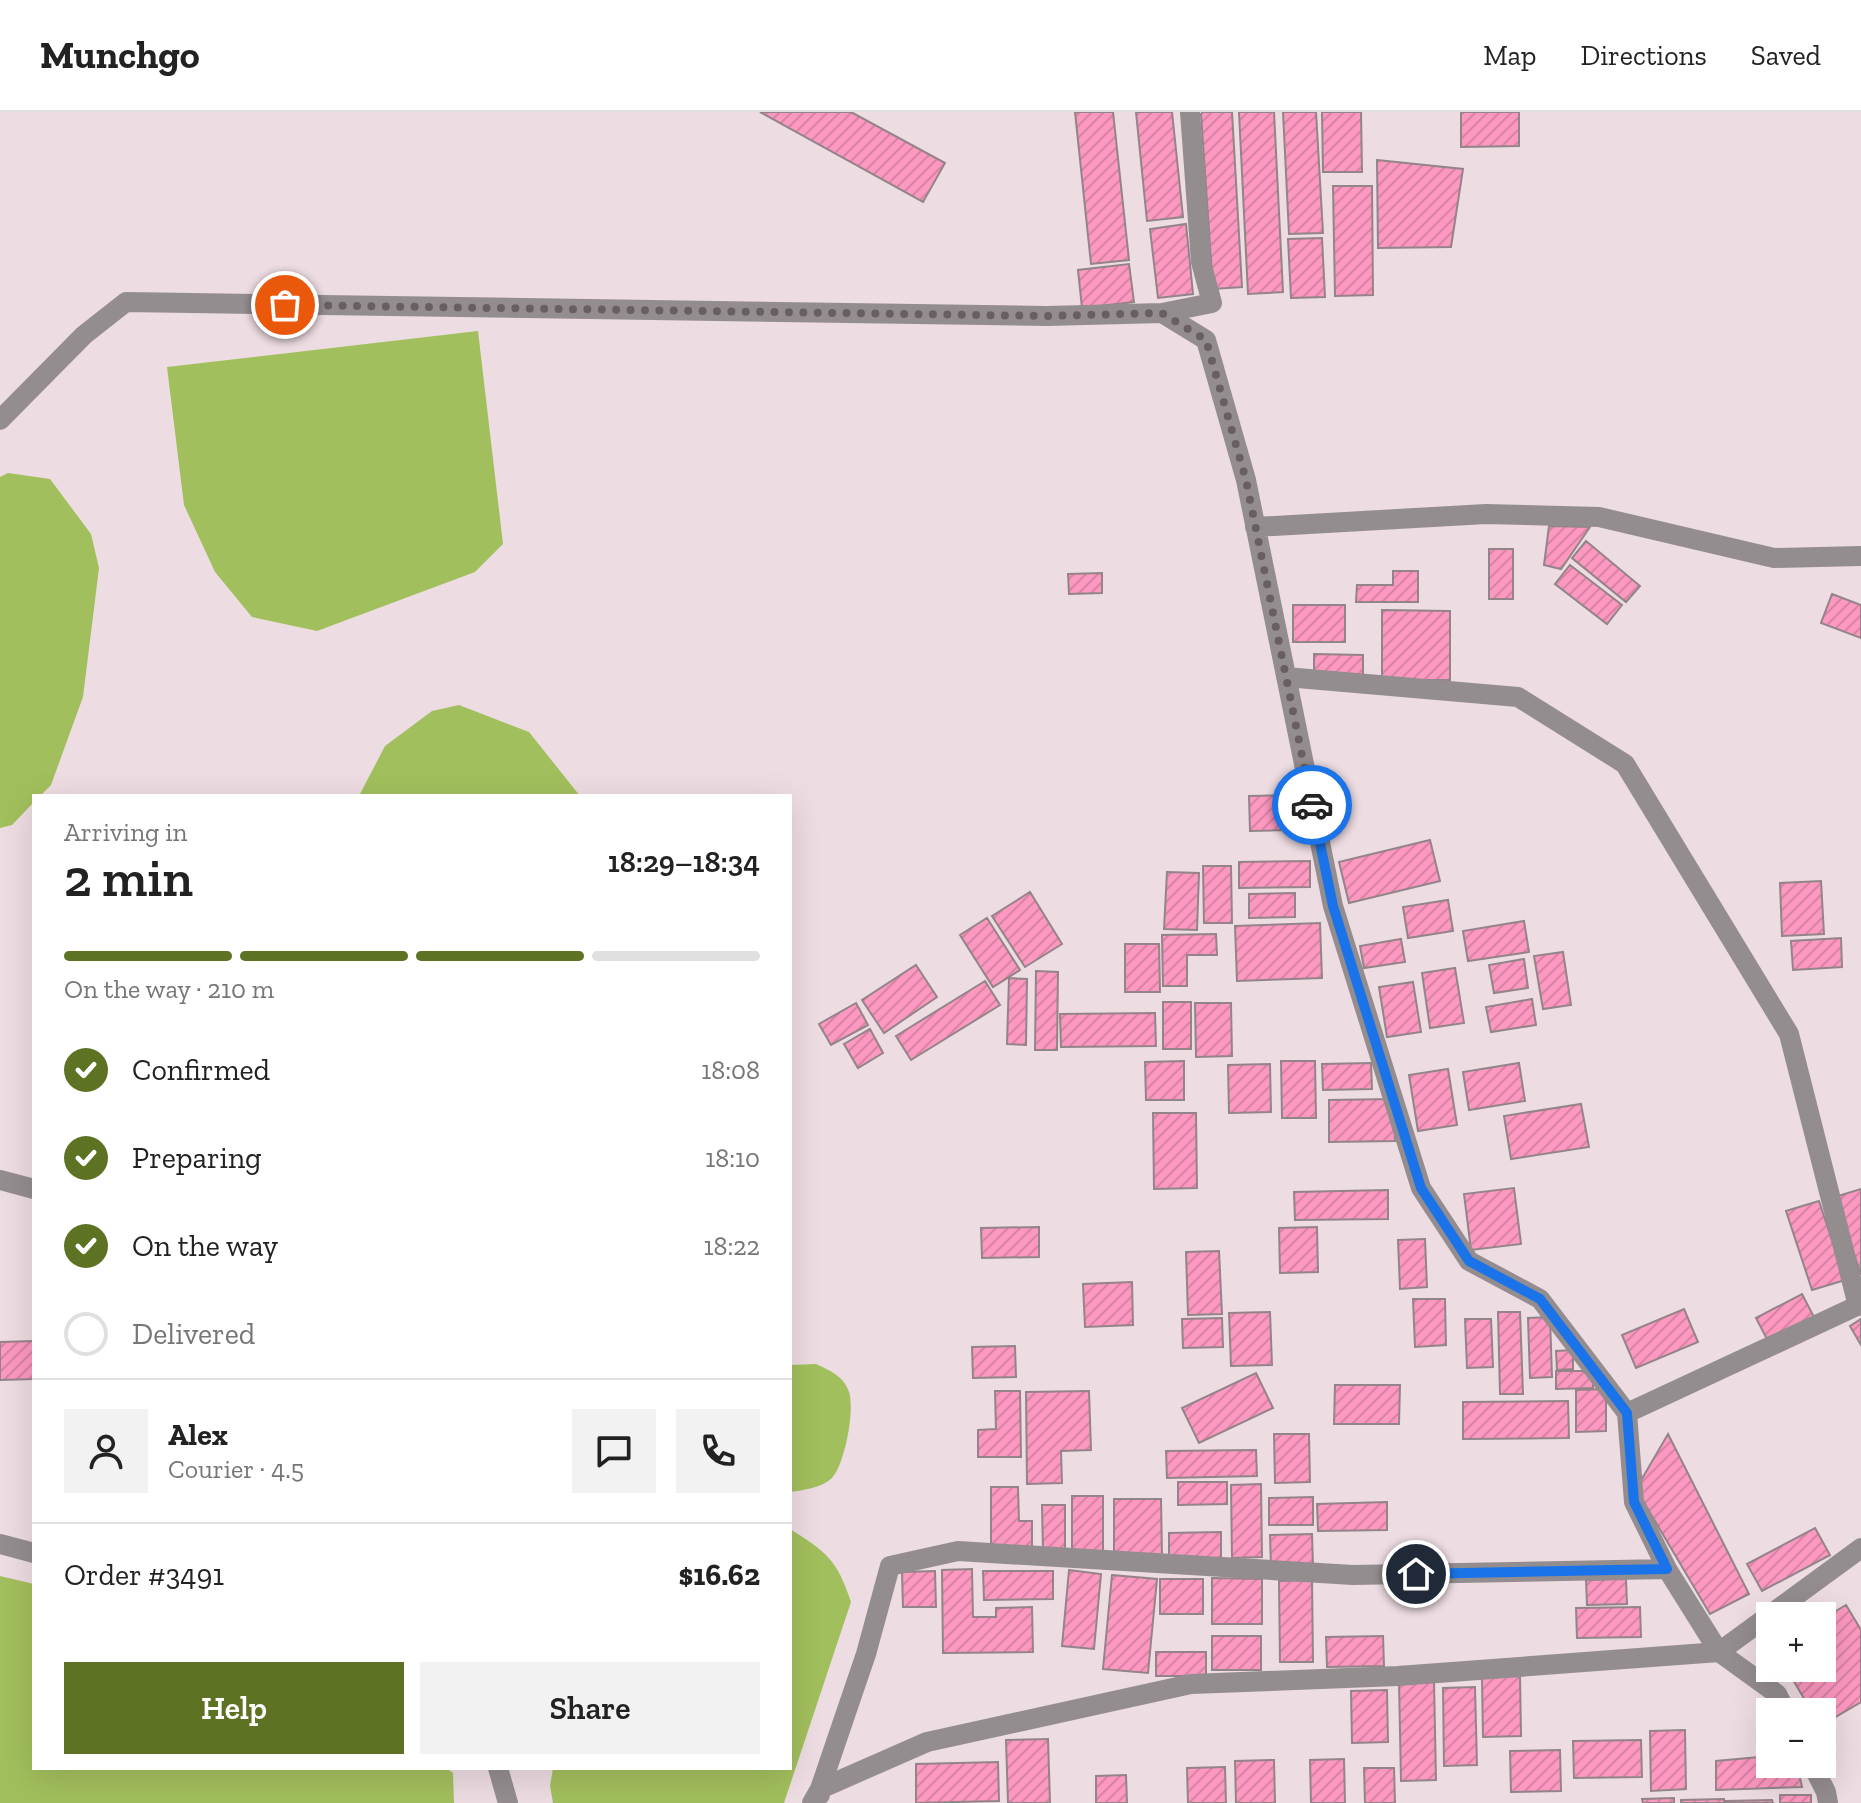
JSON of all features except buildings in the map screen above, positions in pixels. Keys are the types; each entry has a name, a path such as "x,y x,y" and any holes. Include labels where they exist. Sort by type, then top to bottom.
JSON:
{"street":[{"path":"0,420 84,335 126,302 1047,316 1162,313 1212,303 1201,262 1190,112"},
{"path":"1162,313 1206,340 1246,480 1333,906 1421,1188 1469,1261 1540,1299 1627,1413 1634,1502 1667,1569 1719,1652 1779,1698"},
{"path":"1255,527 1486,514 1599,517 1774,558 1861,556"},
{"path":"1286,677 1518,697 1625,764 1789,1034 1860,1305 1627,1413"},
{"path":"0,1180 32,1188"},
{"path":"0,1544 32,1552"},
{"path":"817,1798 927,1742 1191,1684 1398,1676 1719,1652 1861,1548"},
{"path":"817,1798 866,1654 890,1566 958,1551 1353,1575 1667,1569"},
{"path":"499,1770 508,1803"},
{"path":"1819,1778 1828,1803"}],"shaded area":[{"path":"478,331 503,544 475,572 317,631 252,617 215,572 184,505 167,367"},
{"path":"8,473 50,479 91,534 99,568 83,697 51,785 42,794 32,794 32,804 12,825 0,828 0,477"},
{"path":"459,705 529,732 578,794 360,794 385,746 432,711"},
{"path":"816,1364 836,1374 847,1386 851,1411 841,1461 832,1478 818,1486 792,1492 792,1365"},
{"path":"792,1530 829,1558 841,1576 851,1602 784,1803 553,1803 550,1786 553,1770 792,1770"},
{"path":"0,1576 32,1584 32,1770 449,1770 453,1773 454,1803 0,1803"}],"way so far":[{"path":"285,305 1047,316 1162,313 1206,340 1246,480 1312,805"}],"route":[{"path":"1312,805 1333,906 1421,1188 1469,1261 1540,1299 1627,1413 1634,1502 1667,1569 1416,1574"}]}
